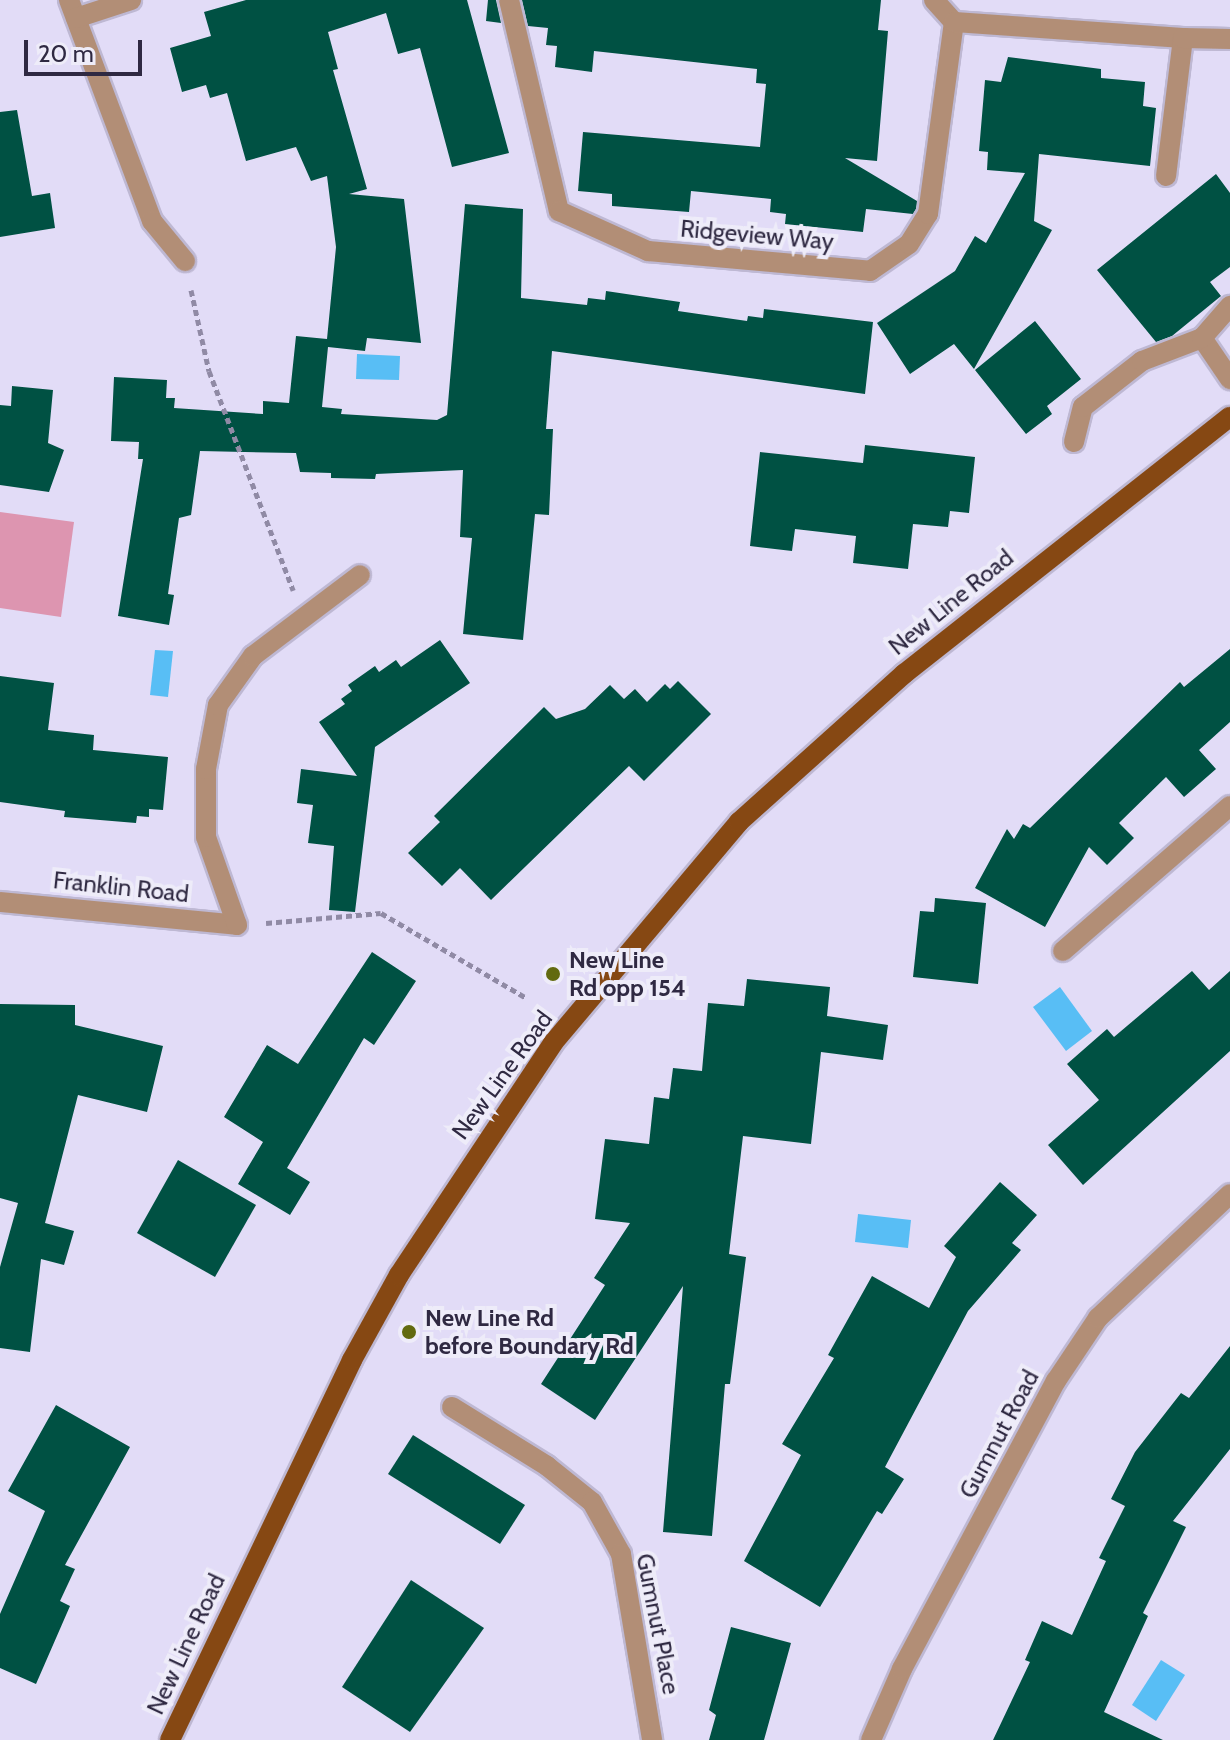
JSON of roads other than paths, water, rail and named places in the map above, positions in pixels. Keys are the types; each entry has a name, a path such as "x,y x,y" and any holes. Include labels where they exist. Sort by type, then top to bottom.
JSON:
{"main road":[{"name":"New Line Road","path":"170,1740 352,1360 399,1275 553,1043 739,822 904,674 1230,417"}],"street":[{"path":"131,0 73,9 152,221 185,261"},
{"name":"Ridgeview Way","path":"509,0 559,211 648,251 870,271 909,244 928,214 954,22"},
{"path":"934,0 954,22 1230,39"},
{"path":"1166,176 1183,38"},
{"path":"1074,442 1083,407 1142,361 1202,338 1230,306"},
{"path":"1202,338 1230,379"},
{"name":"Franklin Road","path":"0,902 237,925 206,837 206,769 218,705 253,656 360,575"},
{"path":"1063,951 1230,806"},
{"name":"Gumnut Road","path":"871,1740 902,1669 1056,1381 1098,1318 1174,1241 1230,1194"},
{"name":"Gumnut Place","path":"452,1407 547,1466 592,1502 621,1554 652,1740"}],"water":[{"path":"357,354 400,356 399,380 356,379"},
{"path":"155,650 173,651 168,697 150,695"},
{"path":"1060,987 1092,1031 1066,1051 1033,1007"},
{"path":"858,1214 911,1220 908,1248 855,1242"},
{"path":"1161,1660 1185,1675 1156,1721 1132,1705"}],"place":[{"name":"New Line Rd opp 154","path":"553,974"},
{"name":"New Line Rd before Boundary Rd","path":"409,1332"}]}
